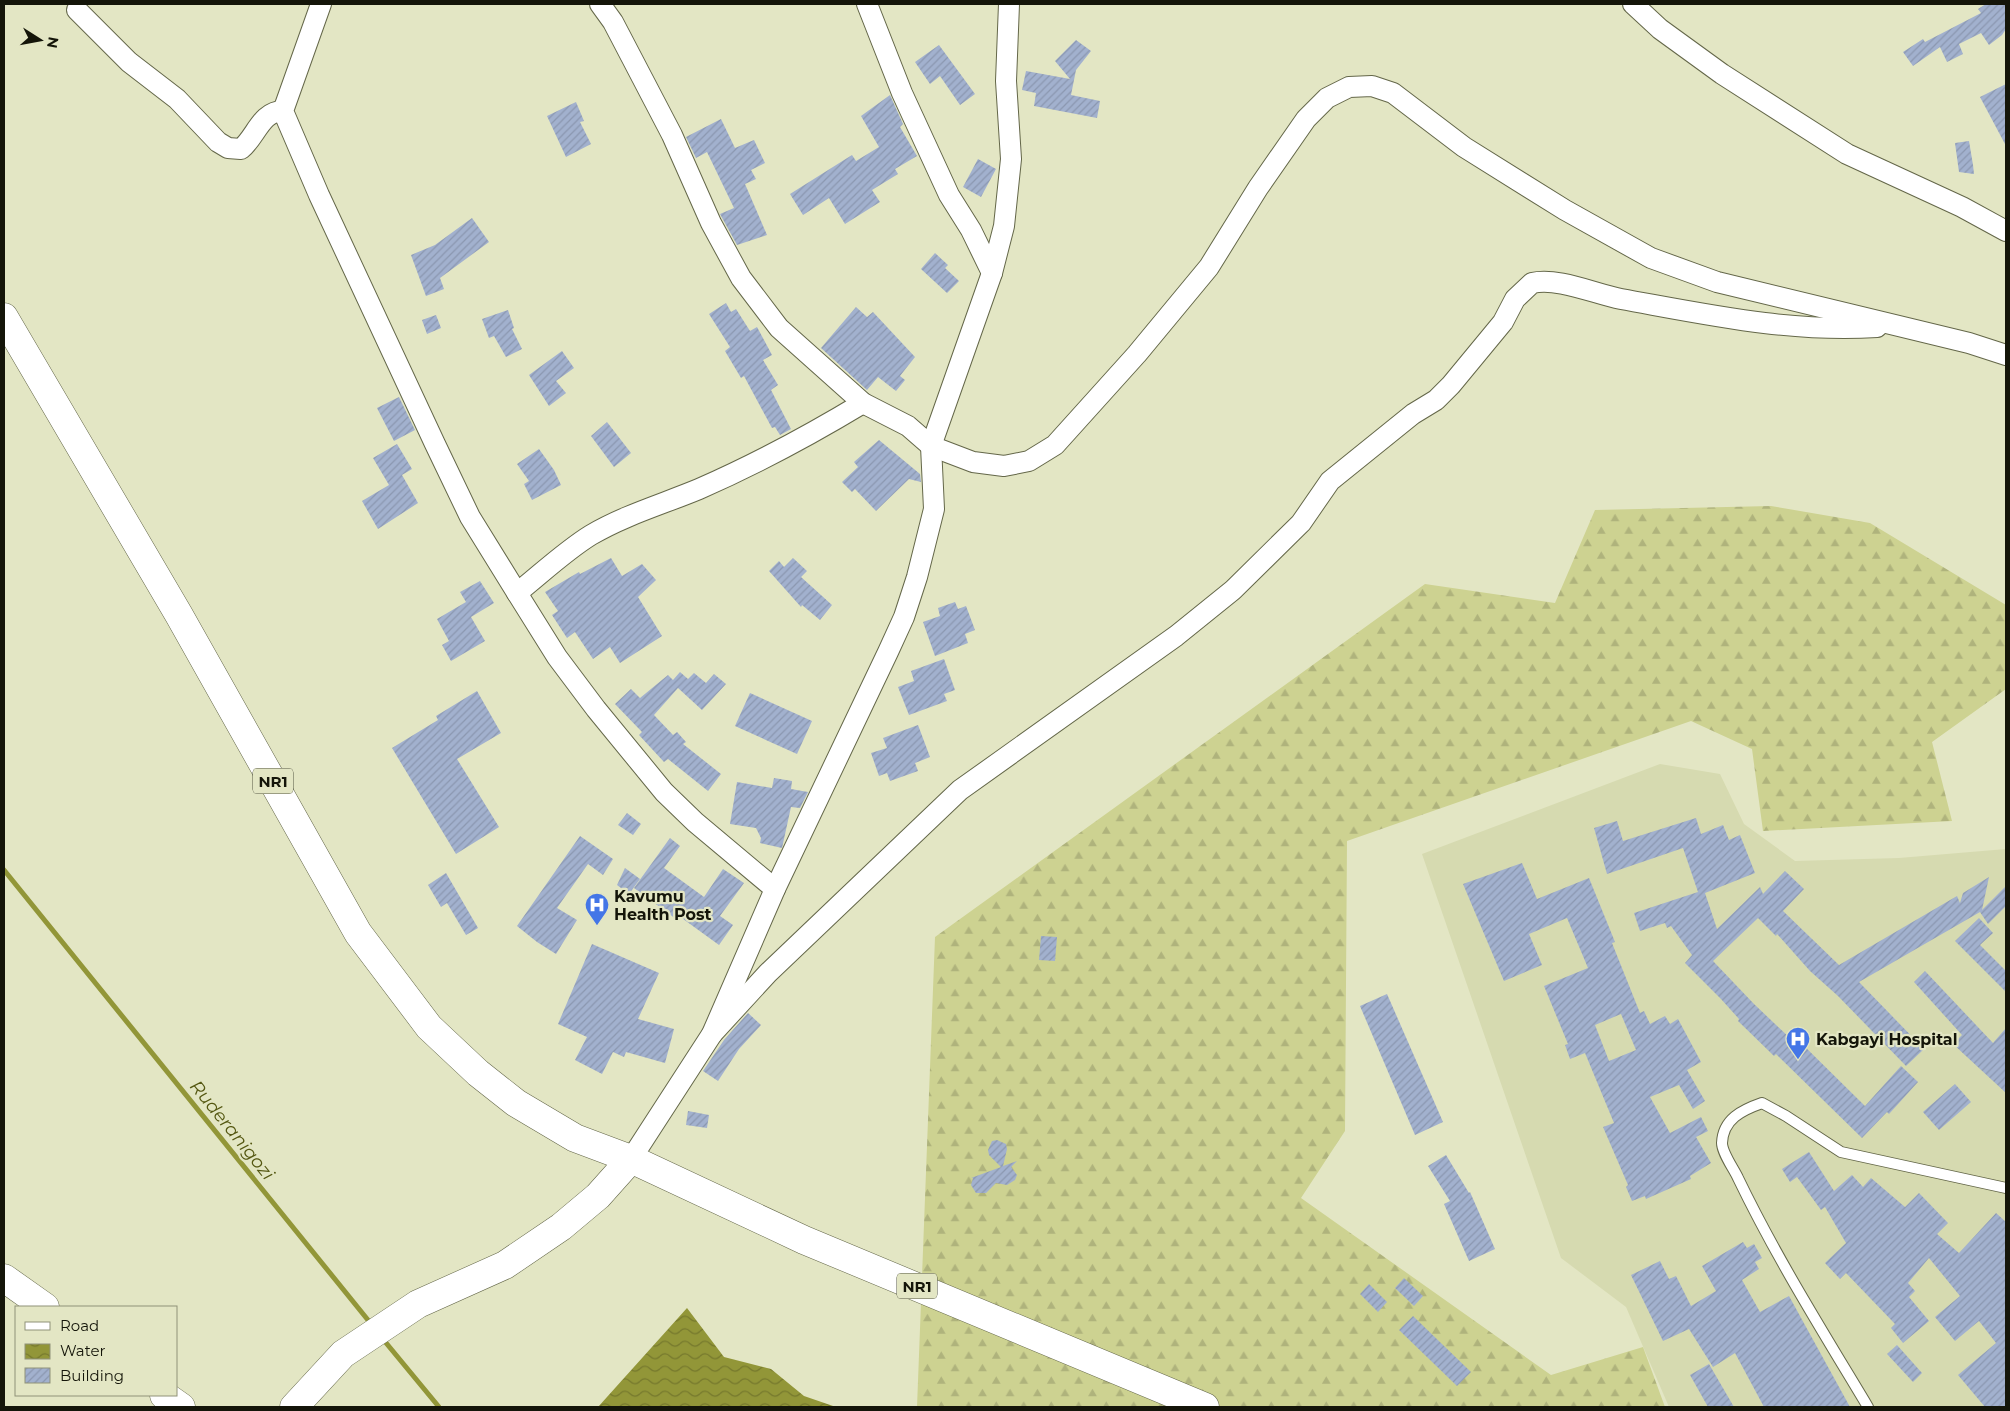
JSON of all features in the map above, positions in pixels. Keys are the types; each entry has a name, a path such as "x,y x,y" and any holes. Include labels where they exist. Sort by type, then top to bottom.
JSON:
{"main road":[{"name":"NR1","path":"4,316 140,546 358,932 429,1028 478,1073 516,1103 575,1138 631,1159 804,1240 1205,1407"},
{"path":"294,1407 343,1354 418,1304 505,1265 561,1227 598,1196 631,1159"},
{"path":"4,1278 44,1306"},
{"path":"165,1396 181,1407"}],"street":[{"path":"321,4 283,111 319,194 470,517 557,657 664,792 694,822 775,889"},
{"path":"600,4 613,22 672,135 711,223 741,278 779,328 863,402 908,426 931,446 973,462 1004,466 1029,461 1055,444 1137,354 1209,266 1258,188 1306,119 1327,98 1349,87 1372,86 1393,93 1464,147 1565,210 1651,258 1717,282 1969,343 2006,355"},
{"path":"867,4 902,93 949,195 971,230 992,272"},
{"path":"631,1159 712,1034 775,889 904,617 920,568 934,509 931,446 992,272 1004,226 1009,193 1011,159 1006,81 1009,4"},
{"path":"1633,4 1660,30 1722,74 1847,154 1962,207 2006,231"},
{"path":"77,10 128,62 177,99 218,142 228,148 241,149 252,138 269,114 275,111 283,111"},
{"path":"712,1034 768,973 960,790 1176,636 1233,590 1301,523 1330,481 1413,414 1436,400 1451,385 1503,322 1515,299 1532,283 1550,283 1615,298 1765,322 1818,328 1896,325"},
{"path":"517,593 590,536 623,518 698,489 749,466 817,431 863,402"}],"lane":[{"path":"1868,1407 1819,1326 1744,1191 1722,1144 1727,1124 1743,1110 1762,1104 1786,1116 1841,1152 2006,1188"}],"shaded area":[{"path":"1660,764 1720,774 1744,824 1795,861 1899,858 2006,849 2006,1407 1669,1407 1626,1307 1561,1258 1422,854"}],"green space":[{"path":"1771,506 1870,523 2006,605 2006,689 1932,742 1952,821 1763,831 1752,749 1691,721 1347,841 1345,1131 1301,1198 1551,1375 1643,1347 1665,1407 917,1407 935,937 1425,584 1555,603 1595,510"}],"water":[{"path":"687,1308 724,1357 771,1369 804,1396 836,1407 598,1407"}],"building":[{"path":"1986,4 2006,4 2006,29 2002,35 1989,45 1981,33 1959,44 1963,54 1947,62 1940,47 1913,66 1903,52 1923,39 1925,42 1981,13 1978,9"},
{"path":"1076,40 1091,51 1076,70 1071,95 1100,101 1097,118 1034,106 1036,93 1022,90 1026,71 1070,79 1055,61"},
{"path":"939,45 975,94 960,105 940,76 930,84 915,62"},
{"path":"2006,84 2006,146 1980,97"},
{"path":"890,95 903,124 900,127 917,156 895,169 898,174 872,190 880,202 845,224 829,198 803,215 790,194 852,155 856,161 879,147 861,116"},
{"path":"576,102 584,121 580,122 591,144 566,157 547,116"},
{"path":"721,119 735,148 754,140 765,163 751,170 756,179 745,184 767,235 737,245 720,214 734,208 707,152 696,158 686,137"},
{"path":"1969,141 1974,174 1959,172 1955,143"},
{"path":"978,159 996,169 981,197 963,187"},
{"path":"472,218 489,242 440,278 444,289 426,296 411,255 435,245"},
{"path":"935,253 948,265 945,268 959,281 947,293 921,269"},
{"path":"726,303 731,312 736,309 750,331 757,327 772,355 763,360 778,385 771,390 791,429 780,435 775,427 772,428 744,376 741,378 725,351 730,347 709,314"},
{"path":"856,307 867,317 873,312 915,357 900,376 905,380 896,391 878,377 867,390 821,348"},
{"path":"508,310 514,328 512,329 522,349 506,357 494,336 489,338 482,319"},
{"path":"436,315 441,328 427,334 422,320"},
{"path":"562,351 574,368 556,381 566,393 549,406 529,375"},
{"path":"399,397 415,430 394,441 377,408"},
{"path":"607,422 631,453 614,467 591,436"},
{"path":"879,440 920,474 921,482 909,479 876,511 855,489 852,492 842,482 858,467 854,462"},
{"path":"397,444 412,469 402,475 418,503 378,529 362,501 389,485 373,458"},
{"path":"539,449 554,470 561,485 532,500 524,484 529,481 517,464"},
{"path":"611,558 622,576 642,564 656,580 638,597 662,636 620,663 610,647 593,659 575,632 567,638 552,615 558,611 545,592 579,572 580,574"},
{"path":"793,558 807,571 801,577 832,605 820,620 802,605 801,607 769,571 779,561 784,567"},
{"path":"480,581 494,603 471,617 485,641 451,661 442,645 449,641 437,619 466,602 460,592"},
{"path":"955,602 958,609 966,606 975,630 965,634 968,643 935,656 923,622 940,616 938,608"},
{"path":"944,659 955,690 944,694 947,701 909,715 898,687 914,681 911,671"},
{"path":"680,672 688,679 694,673 706,683 714,674 726,684 702,710 678,688 654,715 673,735 677,732 686,742 683,744 721,774 708,791 668,759 664,762 639,735 642,732 615,704 631,689 640,698 668,675 673,680"},
{"path":"477,691 501,733 457,759 499,827 456,854 392,748 438,720 436,716"},
{"path":"750,693 812,721 797,754 735,726"},
{"path":"918,725 930,757 915,763 918,771 890,781 887,773 879,776 871,753 887,748 883,738"},
{"path":"774,778 792,781 791,789 808,792 800,808 791,807 782,848 760,843 761,838 756,828 730,824 737,782 772,788"},
{"path":"627,813 641,824 633,835 618,825"},
{"path":"1696,818 1701,834 1723,825 1729,840 1740,835 1755,873 1705,893 1717,929 1760,887 1763,894 1785,871 1804,889 1783,911 1839,965 1957,896 1960,903 1963,893 1989,877 1982,910 2006,886 2006,906 1988,924 1980,912 1859,982 1924,1049 1906,1066 1838,996 1810,971 1777,934 1776,936 1758,918 1713,961 1754,1004 1793,1041 1796,1038 1865,1106 1901,1066 1918,1082 1889,1114 1887,1112 1862,1138 1776,1054 1774,1056 1738,1021 1739,1019 1721,999 1685,963 1692,955 1671,926 1667,928 1665,923 1640,931 1634,913 1698,892 1683,848 1607,874 1594,828 1617,821 1623,841"},
{"path":"580,836 613,859 603,875 588,864 557,908 577,920 556,954 517,926"},
{"path":"670,838 680,846 664,868 704,897 723,869 744,883 720,916 733,925 719,945 679,916 676,919 634,888"},
{"path":"1522,863 1537,899 1589,878 1615,942 1612,943 1640,1013 1644,1011 1650,1024 1665,1016 1670,1024 1678,1019 1701,1062 1687,1070 1705,1101 1693,1109 1679,1085 1650,1097 1670,1133 1701,1117 1708,1131 1696,1137 1711,1163 1690,1176 1691,1179 1646,1199 1645,1196 1632,1201 1626,1187 1628,1185 1603,1127 1614,1123 1585,1053 1570,1059 1565,1045 1568,1044 1544,986 1588,968 1567,918 1529,934 1542,965 1504,981 1463,884","holes":["1621,1014 1636,1050 1609,1061 1595,1025"]},
{"path":"625,868 640,879 629,894 617,885"},
{"path":"446,873 478,928 466,935 447,903 441,907 428,885"},
{"path":"1979,918 1993,933 1980,945 2006,971 2006,992 1955,941"},
{"path":"1041,936 1057,937 1055,961 1039,960"},
{"path":"592,944 659,973 638,1019 674,1029 665,1063 626,1052 624,1057 613,1052 602,1074 575,1060 587,1037 558,1024"},
{"path":"1925,971 1993,1043 2006,1028 2006,1093 1953,1044 1962,1035 1914,982"},
{"path":"1387,994 1443,1122 1415,1135 1360,1006"},
{"path":"748,1013 761,1025 739,1049 718,1081 703,1071 724,1040"},
{"path":"1955,1084 1971,1102 1939,1130 1923,1112"},
{"path":"688,1111 709,1115 707,1128 686,1125"},
{"path":"997,1140 1006,1144 1007,1149 1003,1166 1017,1161 1011,1167 1017,1175 1015,1180 1007,1185 996,1183 986,1193 976,1193 971,1185 973,1178 971,1178 1001,1167 989,1155 988,1150 992,1141"},
{"path":"1809,1152 1834,1191 1852,1175 1863,1187 1871,1178 1905,1207 1919,1193 1948,1223 1937,1234 1959,1253 1996,1213 2006,1222 2006,1407 1985,1407 1958,1375 1996,1343 1979,1321 1955,1341 1935,1317 1960,1296 1929,1258 1908,1283 1915,1291 1909,1297 1929,1321 1903,1343 1891,1328 1895,1324 1846,1273 1840,1279 1825,1263 1846,1243 1825,1207 1821,1210 1797,1177 1790,1182 1782,1169"},
{"path":"1446,1155 1470,1192 1495,1249 1469,1261 1444,1204 1450,1201 1428,1166"},
{"path":"1743,1242 1747,1248 1754,1244 1762,1258 1755,1262 1759,1269 1742,1280 1760,1312 1789,1296 1850,1407 1764,1407 1735,1353 1713,1367 1689,1329 1663,1341 1631,1275 1660,1261 1669,1279 1676,1276 1691,1306 1716,1291 1702,1266"},
{"path":"1404,1278 1423,1296 1414,1306 1395,1288"},
{"path":"1369,1284 1387,1302 1378,1312 1360,1294"},
{"path":"1413,1316 1471,1372 1457,1386 1399,1330"},
{"path":"1897,1345 1922,1373 1913,1382 1887,1354"},
{"path":"1709,1364 1734,1407 1708,1407 1690,1375"}],"waterway":[{"name":"Ruderanigozi","path":"4,870 372,1325"},
{"name":"Ruderanigozi","path":"382,1338 439,1407"}],"place":[{"name":"Kavumu Health Post","path":"597,926"},
{"name":"Kabgayi Hospital","path":"1798,1060"}]}
